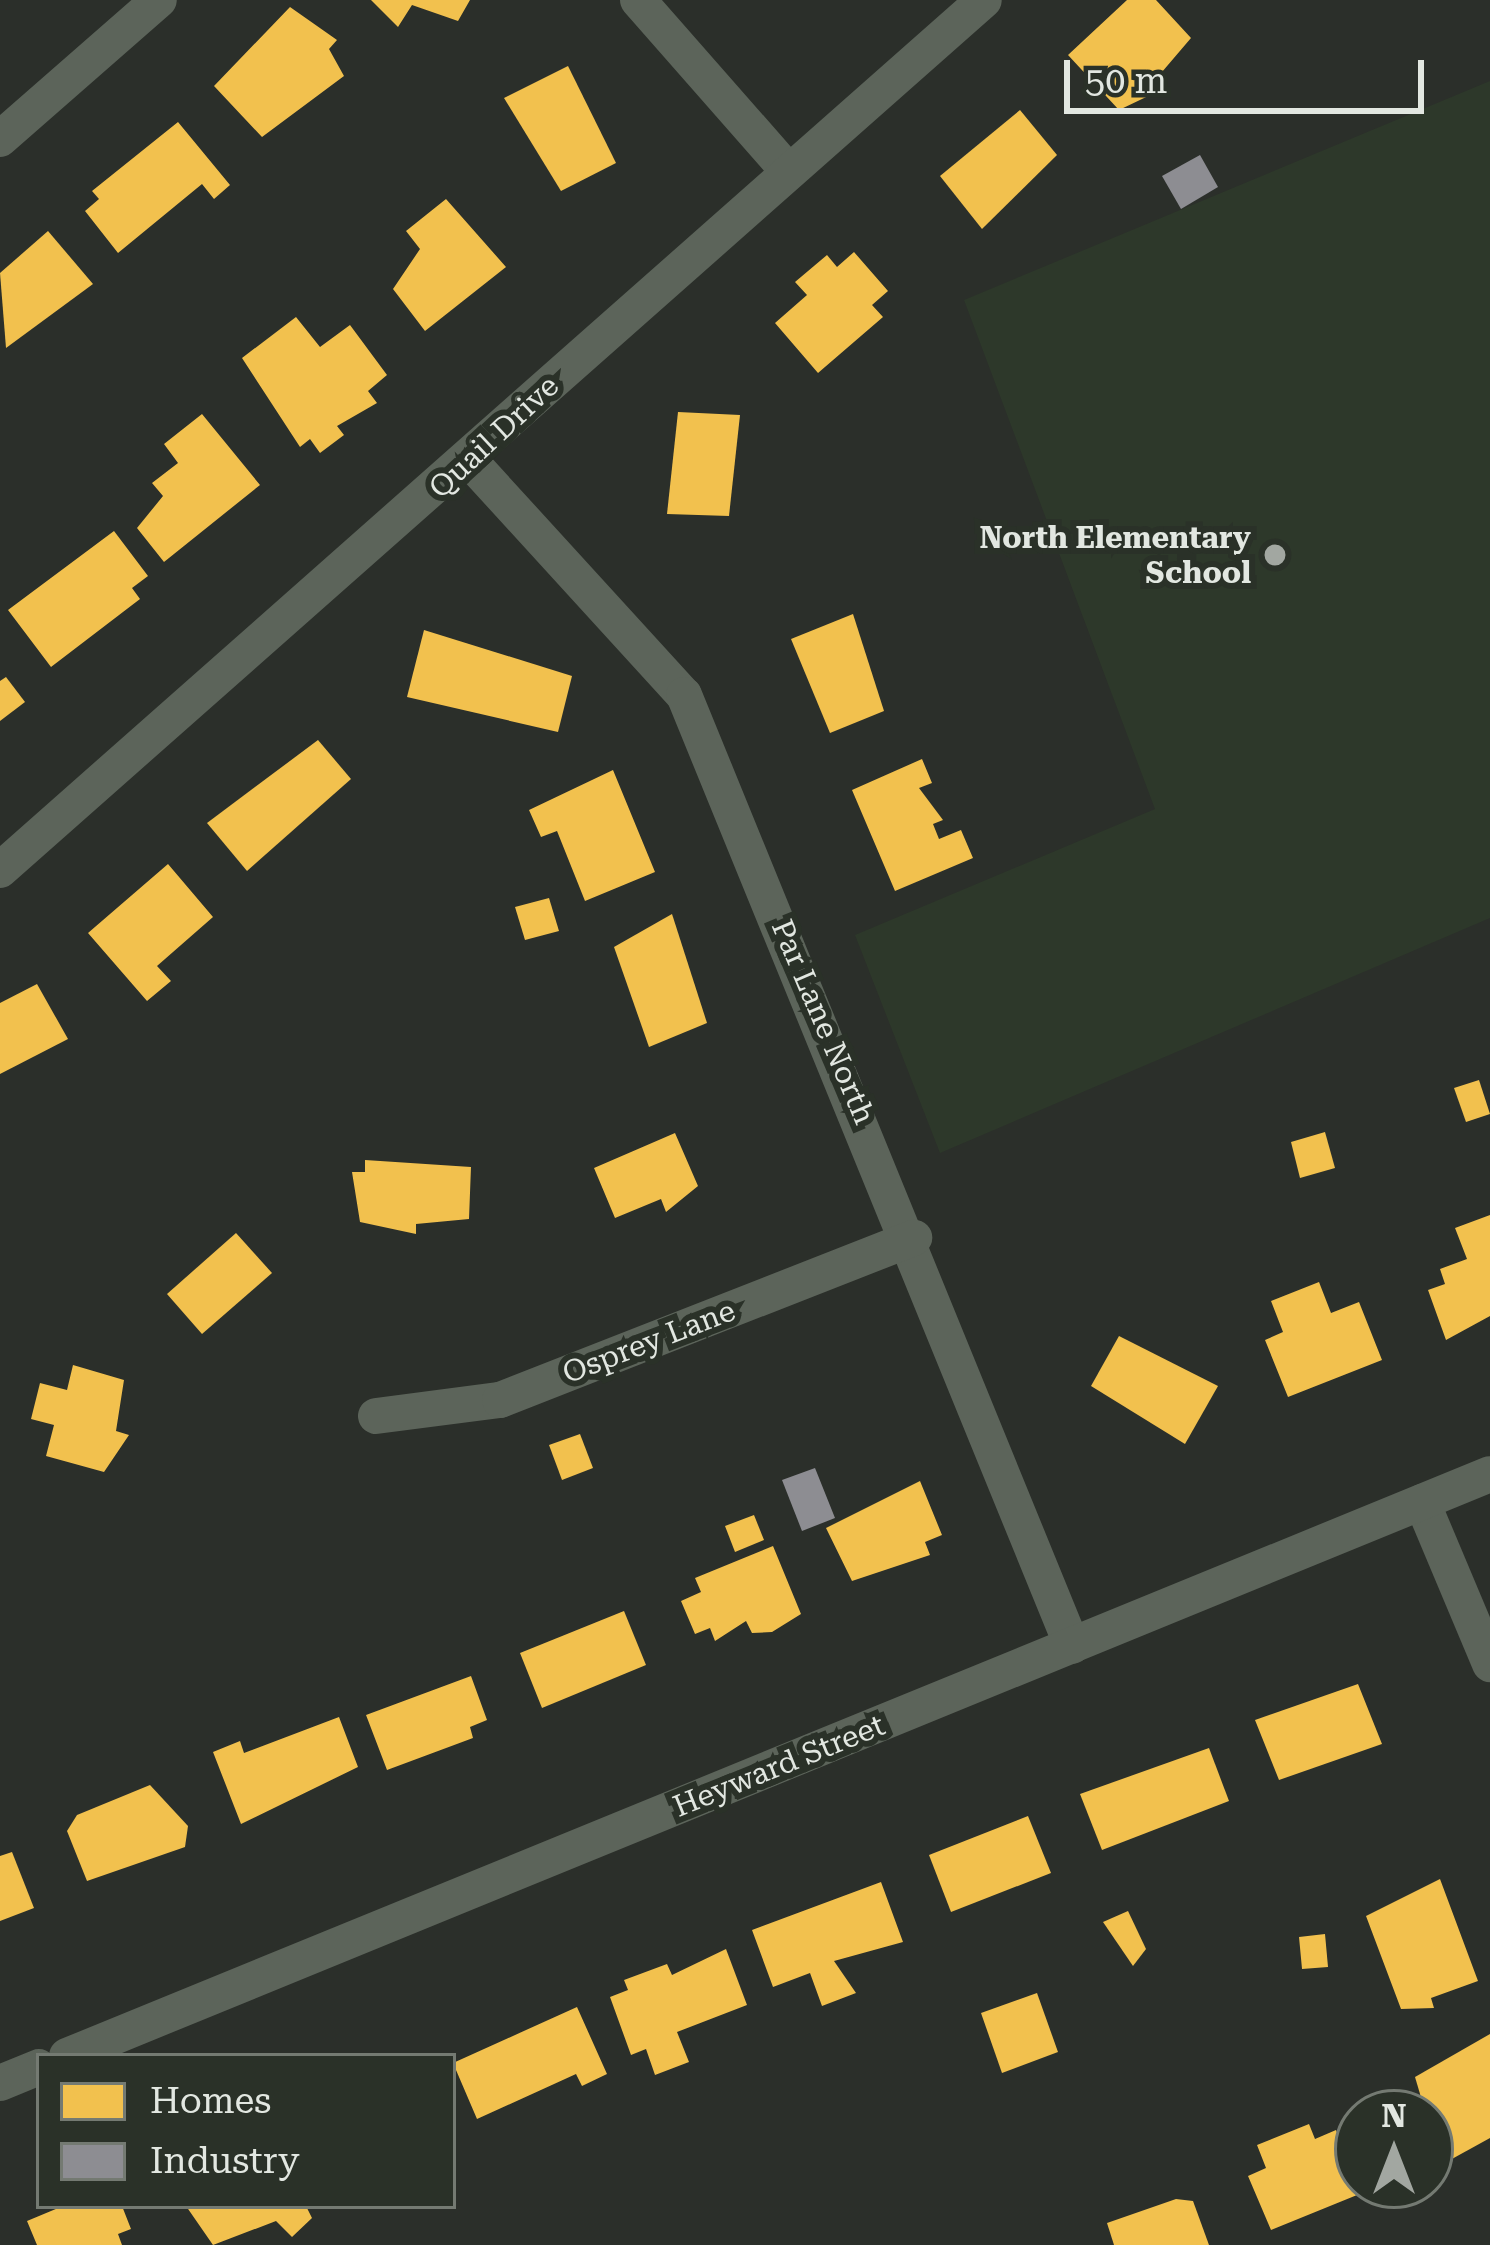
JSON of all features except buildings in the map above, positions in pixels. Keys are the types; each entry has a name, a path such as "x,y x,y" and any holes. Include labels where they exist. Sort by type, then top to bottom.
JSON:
{"street":[{"path":"0,139 159,0"},
{"path":"638,0 788,170"},
{"name":"Quail Drive","path":"0,870 470,461 788,170 984,0"},
{"name":"Par Lane North","path":"470,461 684,695 914,1238 1072,1646"},
{"name":"Osprey Lane","path":"376,1416 500,1400 914,1238"},
{"name":"Heyward Street","path":"74,2053 1490,1474"},
{"path":"1422,1502 1490,1664"},
{"path":"0,2083 36,2068"}],"shaded area":[{"name":"North Elementary School","path":"1490,81 1490,918 940,1153 855,935 1155,809 964,300"}],"place":[{"name":"North Elementary School","path":"1275,555"}]}
